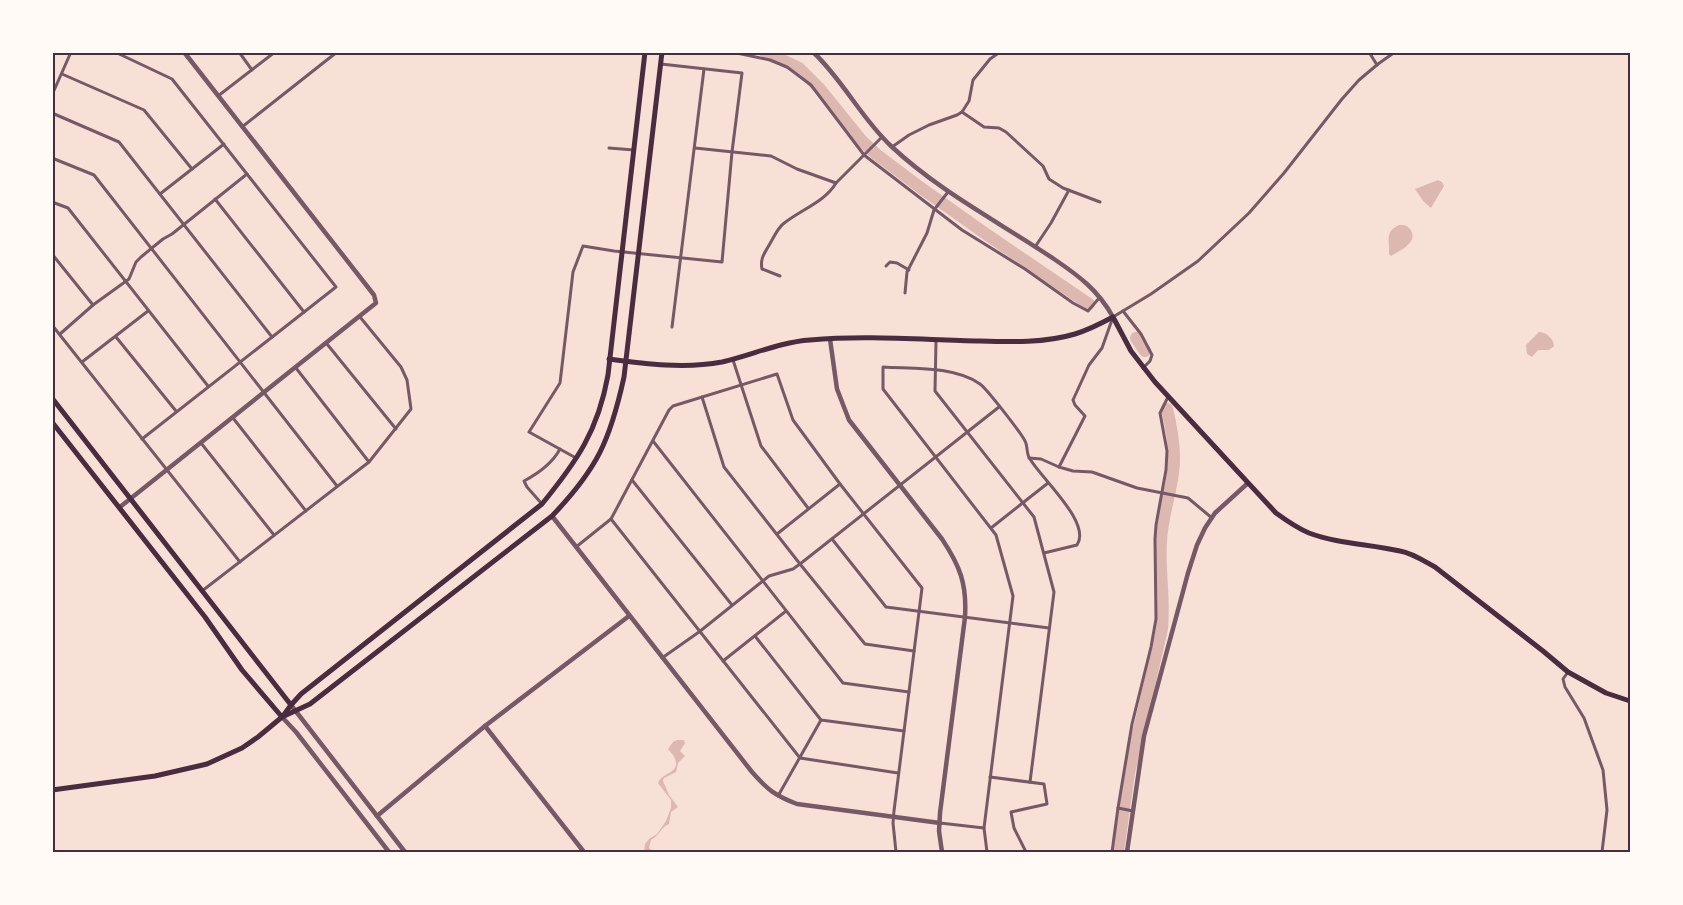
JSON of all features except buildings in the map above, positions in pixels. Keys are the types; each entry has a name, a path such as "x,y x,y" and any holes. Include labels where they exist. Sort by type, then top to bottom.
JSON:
{"main road":[{"path":"282,717 301,694 542,504 578,458 599,413 605,389 645,52"},
{"path":"52,790 155,776 207,764 242,748 282,717 310,704 552,516 583,482 602,449 617,410 627,361 662,52"},
{"path":"609,358 690,366 732,359 787,344 850,337 1010,342 1054,338 1073,334 1113,317 1131,351 1143,368 1276,513 1294,526 1310,533 1328,539 1402,551 1435,567 1568,672 1606,694 1630,701"},
{"path":"52,398 291,705"},
{"path":"52,422 120,507 242,670 282,717"}],"street":[{"path":"52,95 71,52"},
{"path":"115,52 172,78 336,287 142,439"},
{"path":"120,507 376,304 374,295 184,52"},
{"path":"239,52 252,70"},
{"path":"218,96 275,52"},
{"path":"242,127 337,52"},
{"path":"732,52 770,60 787,68 805,81 811,86 864,156 962,230 1025,268 1083,309 1088,311 1101,297"},
{"path":"813,52 834,74 866,119 892,147 972,209 1035,247 1084,281 1101,297 1113,317"},
{"path":"892,147 909,135 962,112 969,101 973,80 990,59 1000,52"},
{"path":"1369,52 1377,65"},
{"path":"1059,467 1085,416 1073,400 1089,365 1102,348 1113,317 1152,294 1198,261 1249,213 1284,174 1359,80 1395,52"},
{"path":"578,458 530,432 560,383 573,272 583,246 622,252 722,262 732,152 742,73 660,64"},
{"path":"672,327 704,69"},
{"path":"62,74 144,110 192,169"},
{"path":"962,112 984,126 999,128 1006,132 1043,166 1049,180 1068,190 1100,202"},
{"path":"52,114 119,142 272,337"},
{"path":"780,276 762,269 761,258 781,225 832,189 836,182 882,137"},
{"path":"160,194 224,144"},
{"path":"609,148 634,150"},
{"path":"695,148 771,156 797,169 836,182"},
{"path":"52,158 94,175 338,486"},
{"path":"60,334 93,305 129,279 136,262 247,174"},
{"path":"1035,247 1051,223 1068,190"},
{"path":"904,293 908,270 928,234 934,210 948,192"},
{"path":"215,199 304,312"},
{"path":"52,202 68,208 208,386"},
{"path":"52,254 93,305"},
{"path":"886,266 890,262 897,263 908,270"},
{"path":"82,362 148,311"},
{"path":"1123,311 1141,334 1152,355 1150,361 1143,368"},
{"path":"202,590 369,462 411,409 407,380 401,367 360,317"},
{"path":"52,325 240,562"},
{"path":"116,337 176,411"},
{"path":"830,339 834,378 844,410 856,430 954,556 964,586 966,602 946,758 940,822 942,852"},
{"path":"936,340 935,391 1034,517 1054,592 1030,782"},
{"path":"327,344 396,429"},
{"path":"732,359 761,446 808,508"},
{"path":"296,368 369,462"},
{"path":"986,852 984,828 1013,596 996,535 882,390 883,368 952,371 981,384 1026,442 1028,458 1075,518 1080,540 1077,546 1044,553"},
{"path":"575,547 611,519 669,410 673,406 777,374 792,420 922,588 898,772 894,816 896,852"},
{"path":"702,397 724,467 865,644 914,651"},
{"path":"1112,852 1132,724 1152,648 1156,619 1155,539 1163,494 1167,451 1160,413 1168,397"},
{"path":"662,658 699,632 772,574 788,571 800,564 999,407"},
{"path":"233,418 306,511"},
{"path":"653,441 843,682 909,692"},
{"path":"201,443 274,536"},
{"path":"542,504 524,481 538,474 555,458 560,448"},
{"path":"1028,458 1041,459 1073,471 1092,472 1137,488 1188,498 1212,518"},
{"path":"632,480 732,605"},
{"path":"991,528 1048,483"},
{"path":"1127,852 1144,736 1196,545 1212,518 1248,483"},
{"path":"777,534 840,484"},
{"path":"552,516 752,772 763,785 778,797 797,804 984,828"},
{"path":"611,519 800,758 898,772"},
{"path":"832,539 886,607 1049,628"},
{"path":"723,661 786,611"},
{"path":"377,816 485,726 629,616"},
{"path":"755,636 821,720 904,731"},
{"path":"1568,672 1563,679 1565,687 1584,718 1602,770 1607,810 1602,852"},
{"path":"291,705 405,852"},
{"path":"282,717 296,732 389,852"},
{"path":"778,797 821,720"},
{"path":"485,726 584,852"},
{"path":"990,778 1044,784 1047,804 1011,812 1014,828 1026,852"},
{"path":"1119,808 1134,811"}],"shaded area":[{"path":"1438,180 1444,186 1431,208 1415,189"},
{"path":"1399,225 1409,228 1412,238 1407,246 1391,256 1389,254 1390,234"},
{"path":"1539,332 1549,336 1554,346 1549,350 1538,350 1532,357 1527,354 1526,345"},
{"path":"677,740 684,740 685,743 680,751 685,756 678,763 676,772 664,778 663,781 669,795 678,807 671,812 669,824 651,840 649,848 654,852 644,852 645,844 657,834 666,821 671,808 671,800 658,783 675,767 674,758 668,749"}],"waterway":[{"path":"765,52 799,68 820,89 862,141 876,154 986,234 1089,304"},
{"path":"1136,338 1145,351"},
{"path":"1118,852 1129,773 1162,629 1161,541 1174,457 1167,409"}]}
